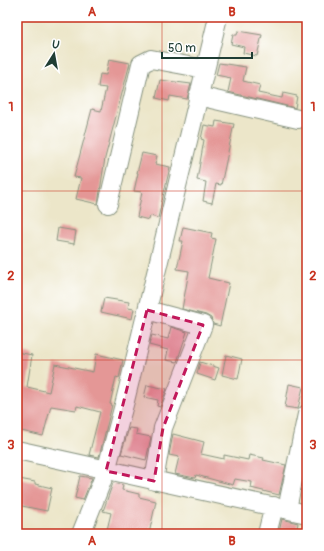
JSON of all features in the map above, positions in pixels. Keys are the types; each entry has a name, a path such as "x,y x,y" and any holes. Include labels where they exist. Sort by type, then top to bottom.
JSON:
{"street":[{"path":"81,534 106,470 147,310 218,17"},
{"path":"108,204 141,64 151,59 205,69"},
{"path":"198,96 298,119"},
{"path":"147,310 203,325 163,428 154,480"},
{"path":"267,534 280,508 307,414"},
{"path":"17,450 307,514"}],"highlighted area":[{"path":"147,310 203,325 163,428 154,481 106,471"}],"building":[{"path":"238,31 262,35 257,56 243,53 244,47 231,44 233,35 237,35"},
{"path":"109,59 130,63 105,158 98,204 76,199 81,178 74,177 92,109 101,111 106,88 98,87 100,74 106,75"},
{"path":"219,63 246,67 243,81 260,85 258,93 282,98 283,93 297,96 295,108 228,92 231,78 216,75"},
{"path":"160,80 191,84 187,99 170,96 169,101 156,98"},
{"path":"216,121 234,124 221,185 216,184 212,203 203,201 206,182 197,180 204,140 201,139 204,125 215,127"},
{"path":"142,153 157,156 155,164 170,167 158,218 150,216 149,220 137,217 142,192 134,191"},
{"path":"183,227 212,233 211,238 216,239 208,278 229,283 220,326 213,324 211,318 206,315 182,309 189,271 177,269 183,241 180,241"},
{"path":"58,228 76,231 74,244 56,241"},
{"path":"104,298 129,302 128,308 134,309 132,319 101,312"},
{"path":"171,327 187,332 177,362 166,360 168,350 149,345 152,335 168,339"},
{"path":"17,352 32,355 27,387 49,392 55,364 93,372 96,354 123,360 119,378 116,377 110,404 112,405 99,457 89,455 100,412 77,406 76,410 51,406 43,436 17,430"},
{"path":"226,355 242,359 238,379 222,375"},
{"path":"200,362 219,368 215,380 197,374"},
{"path":"289,384 303,387 298,409 285,407"},
{"path":"147,385 167,389 160,407 157,406 158,400 144,397"},
{"path":"129,428 137,429 136,434 151,437 146,460 121,454"},
{"path":"173,434 204,442 201,454 224,459 224,455 248,460 249,455 286,465 279,495 251,488 252,482 235,479 233,485 196,475 195,478 175,474 179,457 169,455"},
{"path":"307,469 307,489 302,488"},
{"path":"80,476 92,478 83,500 75,498"},
{"path":"19,479 35,482 35,484 52,488 47,511 17,505"},
{"path":"113,483 123,485 122,490 139,494 139,497 156,501 149,534 106,534 111,513 103,511"},
{"path":"282,519 298,523 296,534 279,532"}]}
